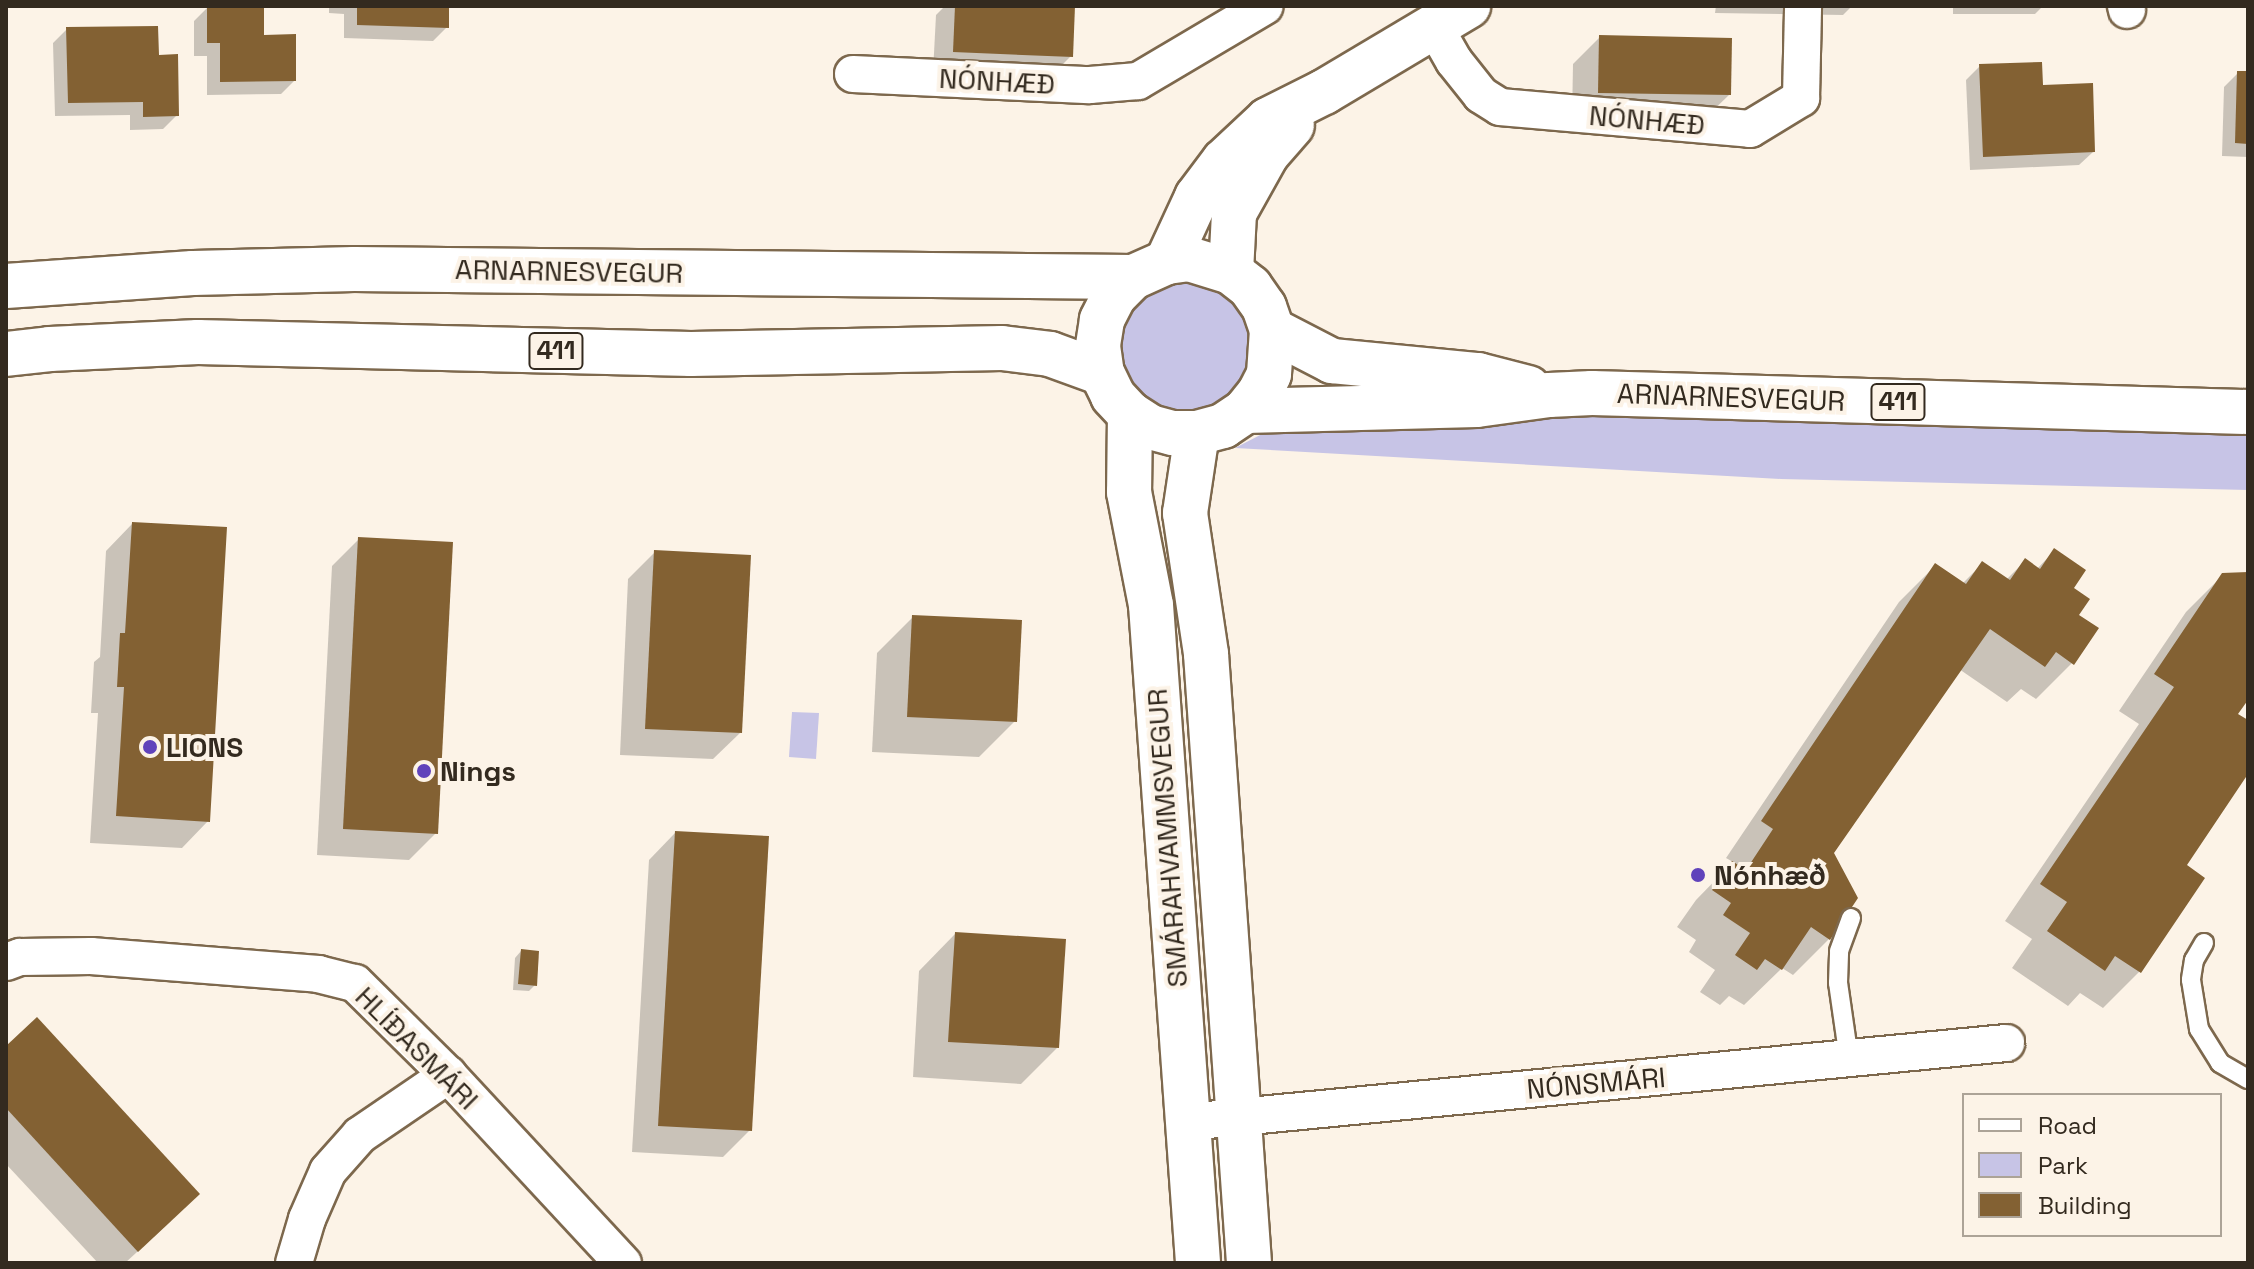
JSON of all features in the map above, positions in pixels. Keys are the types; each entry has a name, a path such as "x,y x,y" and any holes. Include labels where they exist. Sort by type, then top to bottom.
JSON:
{"main road":[{"name":"NÓNHÆÐ","path":"1150,269 1224,161 1268,120 1324,92 1451,16"},
{"name":"NÓNHÆÐ","path":"1231,272 1234,213 1247,186 1267,154 1324,92"},
{"name":"ARNARNESVEGUR","path":"6,286 193,273 354,269 1150,269 1189,259 1231,272 1257,297 1272,330 1269,374 1259,394 1245,411 1223,426 1197,433 1173,433 1150,427 1130,414 1113,396 1102,373 1098,346 1102,320 1114,296 1150,269"},
{"name":"ARNARNESVEGUR","path":"1272,330 1332,361 1478,375 1549,395"},
{"name":"411","path":"6,354 198,342 691,354 1002,348 1050,354 1102,373"},
{"name":"ARNARNESVEGUR","path":"1245,411 1477,405 1549,395 2248,412"},
{"name":"SMÁRAHVAMMSVEGUR","path":"1130,414 1129,492 1151,605 1198,1263"},
{"name":"SMÁRAHVAMMSVEGUR","path":"1197,433 1185,513 1206,654 1236,1117 1249,1263"}],"street":[{"name":"NÓNHÆÐ","path":"853,74 1090,85 1138,81 1265,6"},
{"name":"NÓNHÆÐ","path":"1451,16 1454,61 1481,95 1500,107 1750,129 1801,98 1803,8"},
{"name":"HLÍÐASMÁRI","path":"6,962 20,957 91,956 318,974 355,983 448,1075 623,1263"},
{"name":"NÓNSMÁRI","path":"1187,1122 2006,1043"},
{"path":"294,1263 307,1219 328,1171 360,1135 448,1075"}],"lane":[{"path":"1849,1059 1838,983 1839,951 1851,918"},
{"path":"2204,943 2194,960 2191,980 2199,1029 2220,1063 2248,1079"}],"green space":[{"path":"1170,278 1217,283 1250,317 1253,364 1228,401 1189,416 1147,404 1120,371 1119,324 1130,303"},
{"path":"1392,414 1997,421 2248,428 2248,490 1781,479 1235,448 1266,432"},
{"path":"792,712 819,713 816,759 789,757"}],"building":[{"path":"207,6 264,6 264,35 296,34 296,81 220,82 220,43 207,43"},
{"path":"357,6 449,6 449,28 357,25"},
{"path":"955,6 1075,6 1073,57 953,52"},
{"path":"158,26 159,55 178,54 179,116 143,117 143,102 68,103 66,27"},
{"path":"1599,35 1732,38 1731,95 1598,93"},
{"path":"2042,62 2043,85 2093,83 2095,152 1983,157 1979,64"},
{"path":"2237,71 2248,71 2248,144 2235,143"},
{"path":"132,522 227,527 210,822 116,816 124,687 117,687 120,633 125,633"},
{"path":"358,537 453,542 438,834 343,829"},
{"path":"2054,548 2086,570 2074,588 2090,599 2079,615 2099,628 2074,665 2056,652 2045,667 1990,629 1834,853 1858,898 1830,940 1811,927 1782,970 1765,959 1757,970 1735,955 1750,933 1723,915 1731,903 1712,890 1732,861 1746,870 1773,829 1761,821 1935,563 1966,584 1982,561 2010,580 2025,558 2040,569"},
{"path":"654,550 751,555 742,733 645,729"},
{"path":"2248,572 2248,700 2238,714 2248,720 2248,774 2187,865 2205,878 2141,973 2115,956 2105,971 2047,931 2067,902 2040,884 2174,687 2154,674 2222,573"},
{"path":"912,615 1022,620 1017,722 907,717"},
{"path":"675,831 769,836 752,1131 658,1126"},
{"path":"955,932 1066,939 1059,1048 948,1042"},
{"path":"521,949 539,951 537,986 518,984"},
{"path":"37,1017 200,1194 138,1252 6,1108 6,1046"}],"place":[{"name":"LIONS","path":"150,747"},
{"name":"Nings","path":"424,771"},
{"name":"Nónhæð","path":"1698,875"}]}
